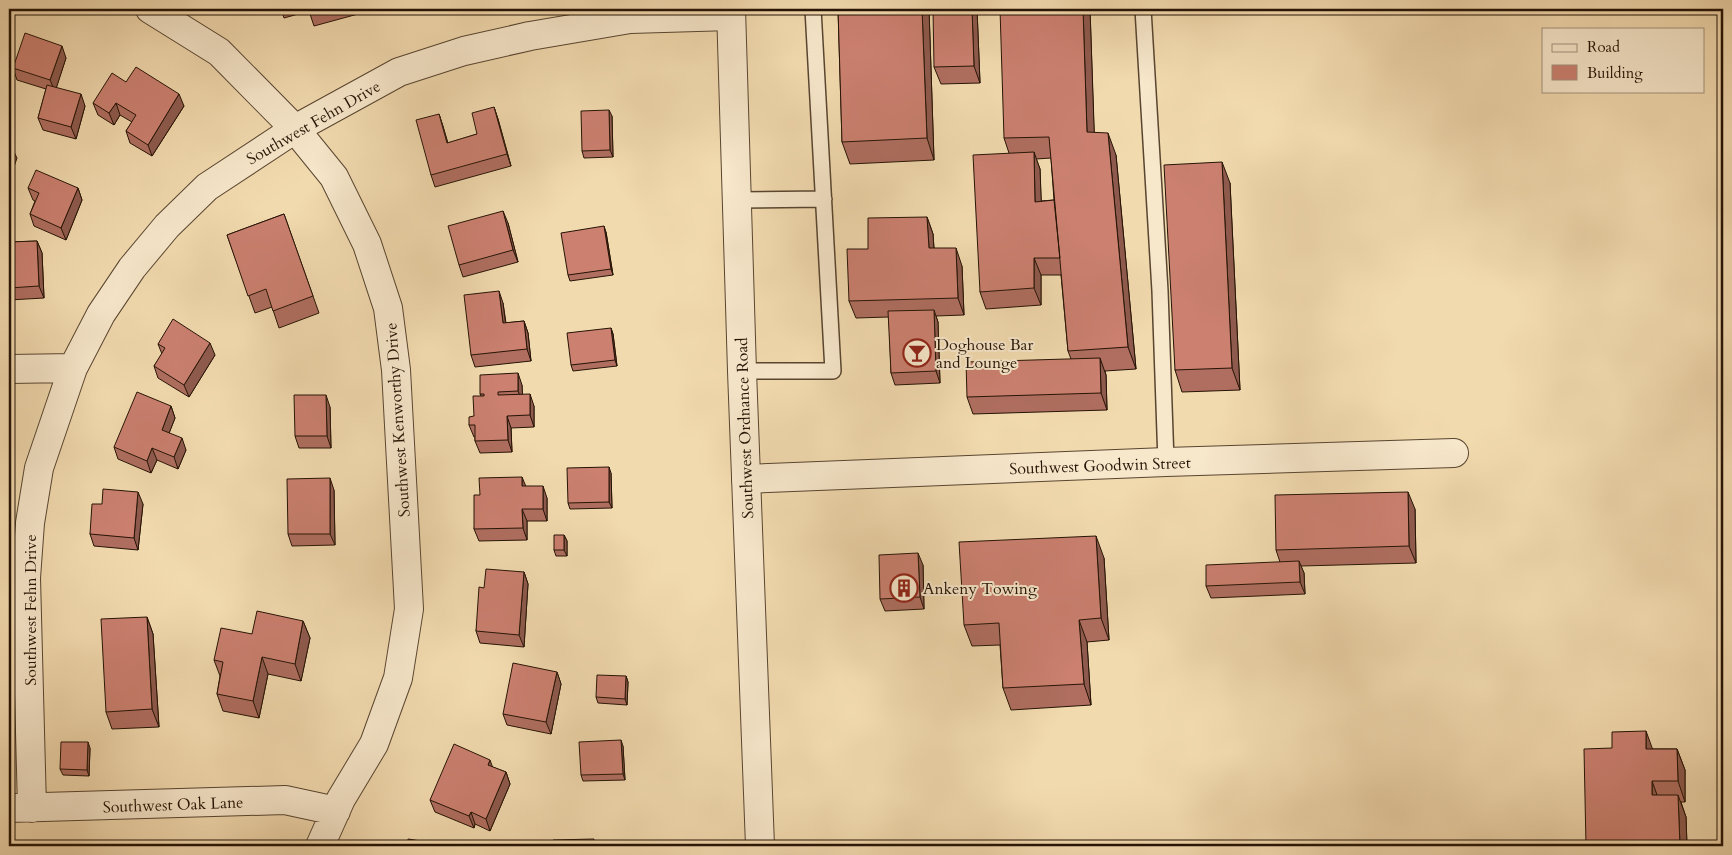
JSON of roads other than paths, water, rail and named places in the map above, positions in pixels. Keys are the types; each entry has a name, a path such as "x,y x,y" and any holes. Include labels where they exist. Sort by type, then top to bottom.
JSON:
{"street":[{"name":"Southwest Kenworthy Drive","path":"150,9 219,52 295,129 334,177 367,244 388,308 396,370 409,609 398,678 374,744 341,799 320,846"},
{"name":"Southwest Fehn Drive","path":"21,808 26,578 30,523 39,468 73,368 106,307 132,268 167,226 207,187 295,129 399,72 464,51 530,36 630,19 731,12"},
{"name":"Southwest Ordnance Road","path":"731,12 760,846"},
{"path":"9,369 73,368"},
{"name":"Southwest Goodwin Street","path":"746,479 1166,462 1454,453"},
{"name":"Southwest Oak Lane","path":"21,808 285,800 336,812"}],"lane":[{"path":"742,371 834,371 813,9"},
{"path":"1143,9 1160,281 1166,462"},
{"path":"737,200 824,199"}],"place":[{"name":"Doghouse Bar and Lounge","path":"917,353"},
{"name":"Ankeny Towing","path":"904,588"}]}
